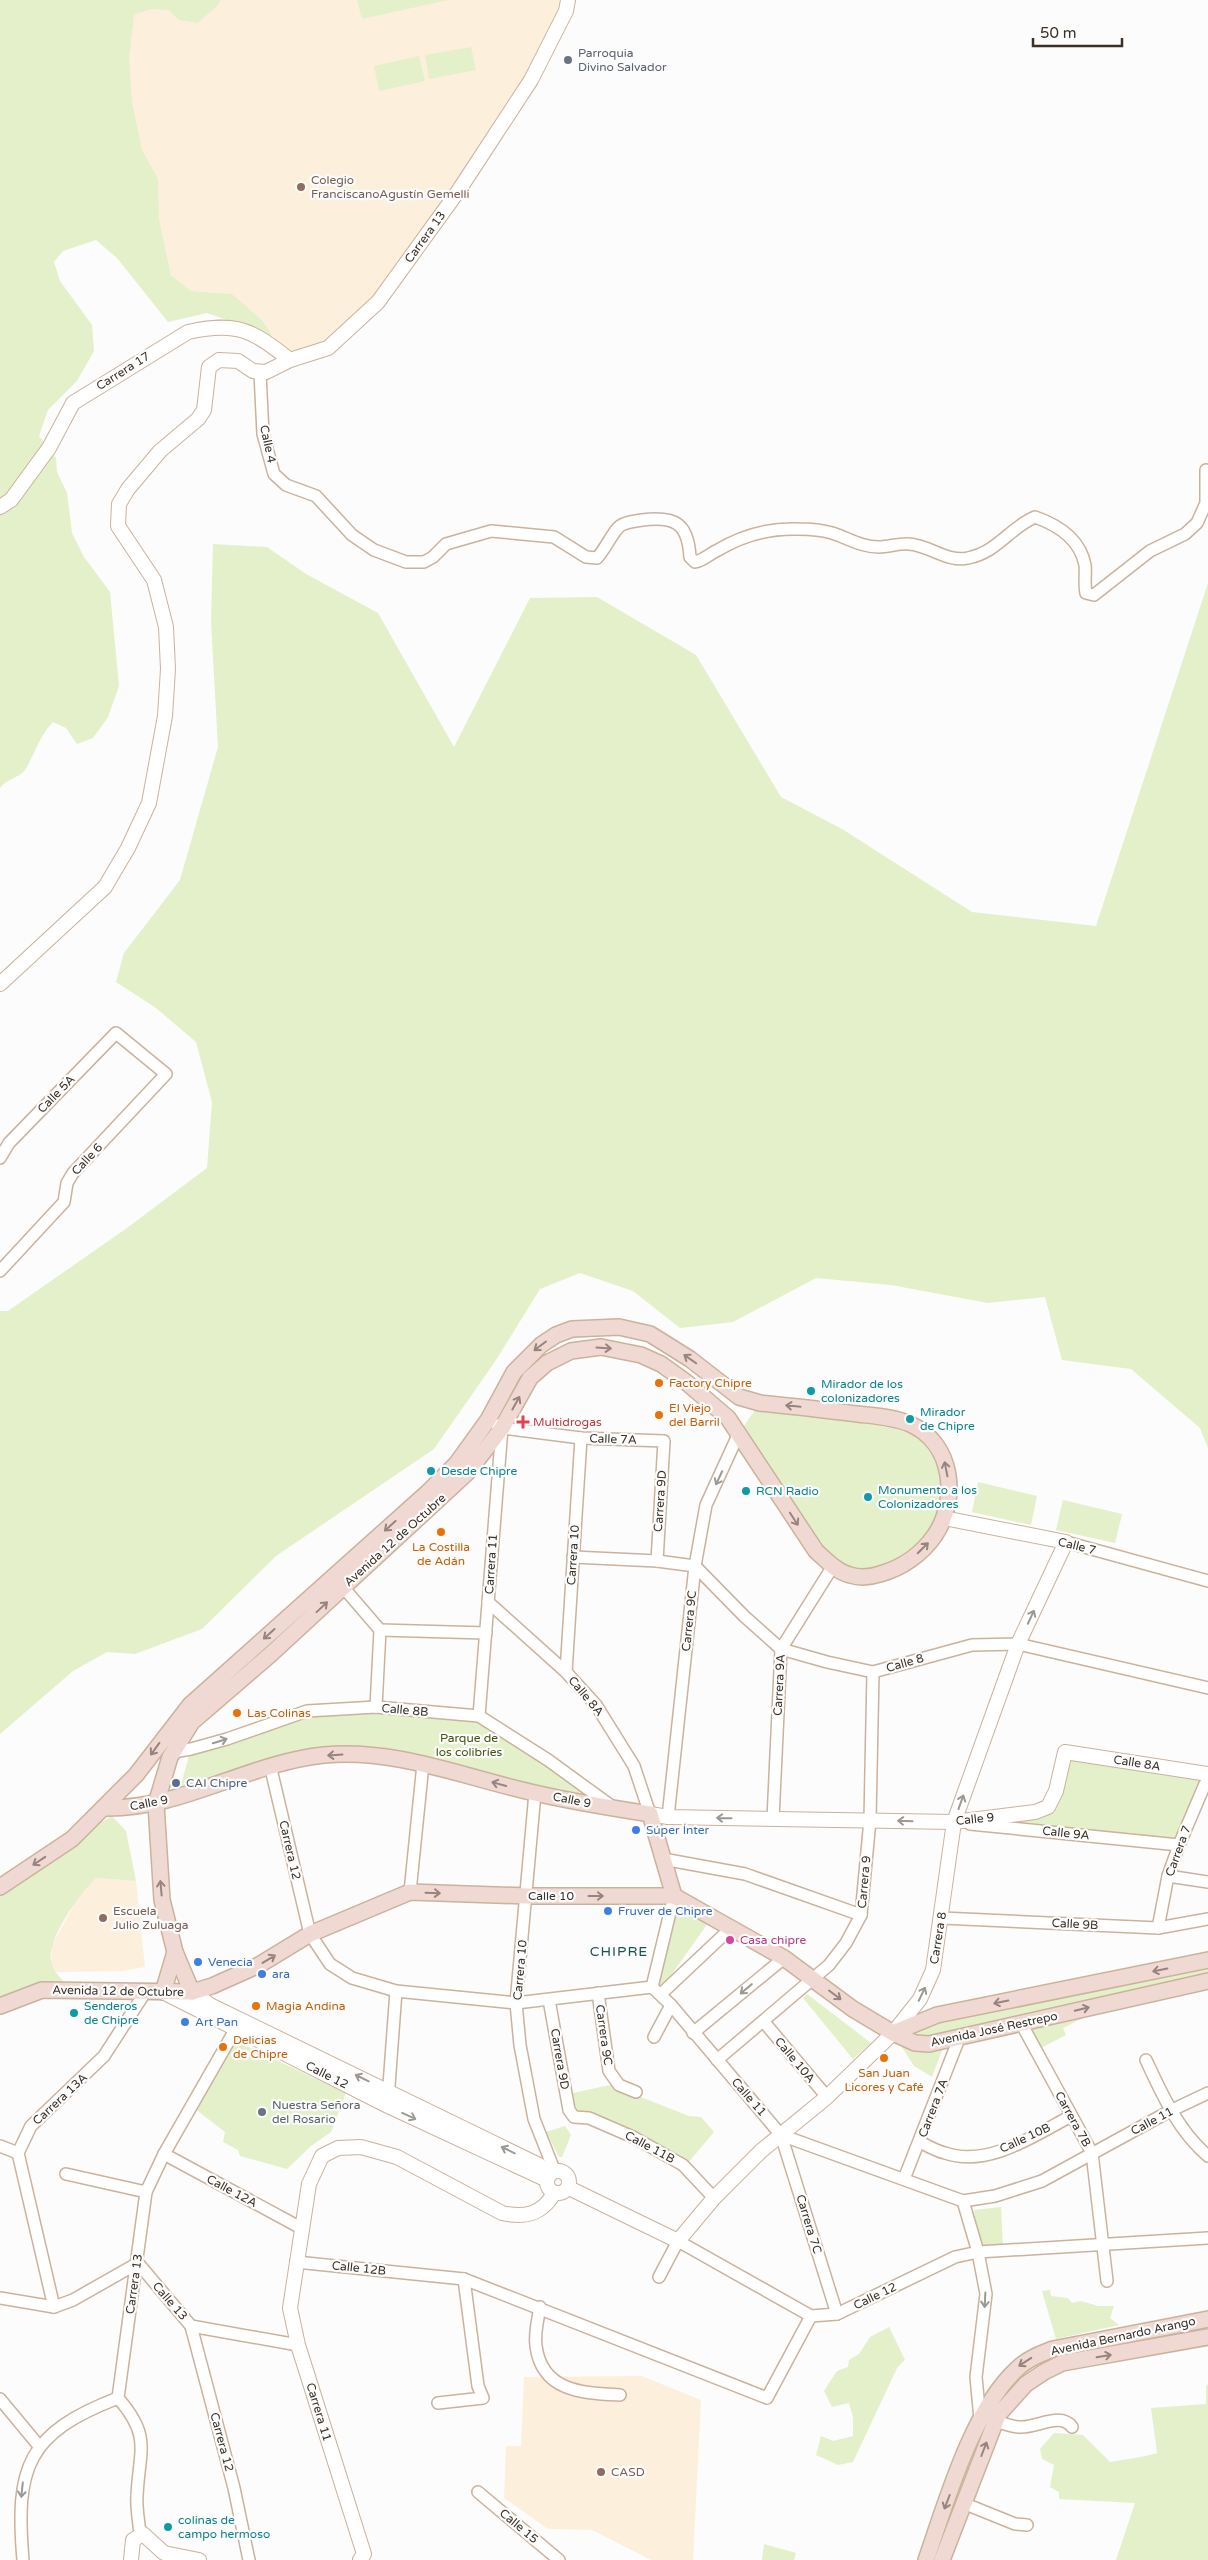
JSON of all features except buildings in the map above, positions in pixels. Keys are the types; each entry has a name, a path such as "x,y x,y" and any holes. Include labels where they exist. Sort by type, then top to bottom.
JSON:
{"main road":[{"name":"Avenida 12 de Octubre","path":"0,1887 72,1839 136,1775 190,1705 427,1493 457,1463 488,1420 514,1372 530,1354 556,1335 581,1328 632,1328 650,1334 690,1359 739,1397 760,1403 883,1417 904,1422 922,1431 937,1446 946,1467 948,1495 944,1518 935,1535 924,1549 908,1562 890,1571 860,1577 848,1575 833,1566 807,1540 728,1418 686,1382 661,1364 629,1351 602,1347 585,1348 557,1356 537,1370 530,1378 502,1428 468,1472 192,1722 173,1752 161,1783 156,1804 162,1900 175,1952 192,1992 42,1990 0,2006"},
{"name":"Calle 9","path":"105,1808 156,1804 293,1759 354,1753 423,1764 535,1793 650,1814"},
{"path":"650,1814 674,1896"},
{"name":"Calle 10","path":"192,1992 212,1986 259,1965 310,1934 410,1892 527,1896 674,1896 784,1958 815,1979 853,2009 893,2033"},
{"path":"163,1992 175,1952"},
{"name":"Avenida José Restrepo","path":"893,2033 937,2015 1208,1960"},
{"name":"Avenida José Restrepo","path":"893,2033 915,2043 929,2044 1208,1981"},
{"name":"Avenida Bernardo Arango","path":"926,2560 1000,2386 1018,2367 1053,2348 1208,2319"},
{"name":"Avenida Bernardo Arango","path":"942,2560 964,2503 987,2420 1026,2384 1062,2363 1208,2338"}],"street":[{"name":"Carrera 13","path":"260,373 290,360 328,348 378,302 459,190 531,80 566,11 568,0"},
{"name":"Carrera 17","path":"0,507 11,500 49,448 73,403 179,336 208,328 227,327 246,330 265,340 290,360"},
{"path":"0,984 105,888 128,848 148,803 165,716 168,669 166,627 154,580 118,526 119,504 128,488 160,451 198,419 204,410 209,367 219,360 238,361 260,373"},
{"name":"Calle 4","path":"260,373 263,434 274,474 286,485 316,496 352,535 374,550 406,562 424,562 433,557 446,544 491,531 554,537 586,557 597,558 620,526 636,521 666,518 683,528 689,540 690,557 695,562 704,560 717,550 754,532 800,529 831,533 855,543 879,547 910,544 948,556 966,559 986,553 1002,542 1018,526 1035,517 1048,522 1072,538 1085,565 1086,593 1094,596 1150,551 1185,534 1196,523 1206,503 1206,470"},
{"name":"Calle 5A","path":"0,1158 9,1143 116,1033 166,1074"},
{"name":"Calle 6","path":"0,1271 64,1202 67,1183 73,1172 166,1074"},
{"path":"488,1420 502,1428"},
{"name":"Calle 7A","path":"502,1428 581,1438 664,1441"},
{"name":"Carrera 11","path":"479,1716 502,1428"},
{"name":"Carrera 9C","path":"668,1817 695,1566 706,1505 739,1433"},
{"name":"Carrera 10","path":"566,1672 581,1438"},
{"name":"Carrera 9D","path":"657,1561 664,1441"},
{"name":"Calle 7","path":"944,1518 1066,1542 1208,1581"},
{"name":"Carrera 8","path":"659,2278 678,2241 714,2198 761,2151 827,2097 893,2033 920,1999 933,1970 942,1918 954,1822 1018,1644 1066,1542"},
{"path":"573,1557 657,1561 695,1566"},
{"name":"Calle 8","path":"695,1566 744,1616 781,1648 827,1662 873,1672 972,1645 1018,1644 1208,1688"},
{"name":"Carrera 9A","path":"773,1819 781,1648 833,1566"},
{"path":"343,1587 380,1630 376,1707"},
{"name":"Calle 8A","path":"488,1602 566,1672 596,1705 634,1766 650,1814"},
{"path":"380,1630 486,1633"},
{"name":"Carrera 9","path":"717,2060 815,1979 829,1965 846,1943 861,1915 870,1820 873,1672"},
{"name":"Calle 8B","path":"173,1752 191,1750 227,1739 307,1711 376,1707 479,1716 548,1760 616,1809"},
{"name":"Calle 8A","path":"1048,1807 1056,1791 1065,1752 1207,1780"},
{"path":"410,1892 423,1764"},
{"name":"Carrera 12","path":"270,1766 310,1934"},
{"name":"Carrera 7","path":"1158,1928 1168,1876 1207,1780"},
{"name":"Carrera 10","path":"535,1793 516,2002 520,2045 534,2119 551,2175"},
{"name":"Calle 9","path":"650,1814 668,1817 954,1822 1035,1812 1048,1807"},
{"name":"Calle 9A","path":"954,1822 1179,1845"},
{"path":"663,1860 745,1874 861,1915"},
{"path":"1168,1876 1208,1882"},
{"path":"656,1991 674,1896"},
{"name":"Calle 9B","path":"942,1918 1158,1928 1208,1919"},
{"path":"310,1934 330,1964 352,1978 396,1992 516,2002 549,2000 598,1993 656,1991 731,1928"},
{"path":"693,2033 784,1958"},
{"name":"Carrera 13A","path":"18,2153 35,2121 104,2056 146,1991"},
{"name":"Calle 11","path":"656,1991 671,2005 781,2135 963,2201 995,2196 1042,2181 1170,2111 1208,2093"},
{"name":"Calle 12","path":"163,1992 389,2091 539,2166 551,2175"},
{"name":"Calle 12","path":"192,1992 239,2025 388,2106 551,2175"},
{"path":"388,2106 396,1992"},
{"name":"Carrera 9C","path":"598,1993 609,2071 619,2085 636,2092"},
{"name":"Carrera 9D","path":"549,2000 569,2110 574,2117"},
{"path":"654,2037 671,2005"},
{"name":"Calle 10A","path":"764,2022 827,2097"},
{"name":"Carrera 7B","path":"1021,2023 1092,2153 1107,2282"},
{"name":"Carrera 13","path":"118,2398 138,2263 146,2192 164,2154 239,2025"},
{"name":"Carrera 7A","path":"904,2179 960,2036"},
{"path":"1146,2060 1170,2111 1200,2149 1208,2156"},
{"name":"Calle 10B","path":"920,2142 946,2154 980,2155 1002,2151 1071,2116"},
{"name":"Calle 11B","path":"574,2117 589,2118 633,2137 683,2165 714,2198"},
{"name":"Carrera 7C","path":"781,2135 837,2314"},
{"path":"0,2146 18,2153 54,2307"},
{"path":"296,2262 309,2184 322,2156 338,2148 360,2147 398,2157 502,2212 519,2217 537,2212 546,2206 554,2193"},
{"name":"Calle 12A","path":"164,2154 301,2228"},
{"path":"565,2173 568,2177 569,2188 560,2194 554,2193 547,2185 551,2175 565,2173"},
{"path":"66,2174 146,2192"},
{"path":"569,2188 678,2241 810,2316"},
{"path":"963,2201 978,2252 986,2294 976,2377 987,2420 1021,2428 1061,2420 1068,2421 1072,2427"},
{"name":"Calle 12","path":"810,2316 837,2314 955,2257 978,2252 1208,2238"},
{"name":"Carrera 11","path":"296,2262 290,2308 298,2345 364,2558"},
{"name":"Calle 12B","path":"296,2262 464,2279 540,2307 767,2398 810,2316"},
{"path":"0,2298 54,2307 73,2300 138,2263"},
{"name":"Calle 13","path":"138,2263 191,2326 298,2345"},
{"path":"438,2403 483,2398 478,2386 464,2279"},
{"path":"540,2307 536,2345 540,2364 552,2380 584,2393 620,2395"},
{"name":"Carrera 12","path":"191,2326 234,2488 249,2560"},
{"path":"22,2560 19,2520 22,2484 28,2466 39,2446 68,2422 89,2409 118,2398 131,2413 142,2440 137,2496 140,2534"},
{"path":"0,2399 39,2446"},
{"name":"Calle 15","path":"478,2492 559,2560"},
{"path":"964,2503 1015,2524 1027,2525"},
{"path":"131,2560 133,2540 140,2534"},
{"path":"140,2534 147,2536 167,2555 199,2560"}],"shaded area":[{"name":"Colegio FranciscanoAgustín Gemelli","path":"121,0 559,0 557,17 538,58 378,302 354,326 290,360 261,319 232,294 191,291 171,275 159,219 136,155"},
{"name":"Escuela Julio Zuluaga","path":"96,1878 136,1881 145,1967 123,1971 56,1972 51,1963 52,1945 81,1892"},
{"name":"CASD","path":"642,2376 701,2400 693,2560 651,2560 592,2530 548,2529 504,2498 506,2446 521,2446 524,2377"}],"green space":[{"path":"0,0 220,0 219,4 198,23 179,20 168,10 151,9 134,15 129,58 132,102 142,150 158,179 159,219 171,275 191,291 232,294 261,319 273,336 207,313 168,322 117,258 96,240 63,251 54,262 60,281 92,325 94,351 77,381 48,410 39,436 56,458 57,472 67,493 72,533 84,557 110,592 119,686 108,717 93,738 77,744 66,728 53,722 41,739 25,770 0,788"},
{"path":"357,0 448,0 362,19"},
{"path":"471,47 476,70 429,79 425,55"},
{"path":"419,56 425,81 379,91 374,66"},
{"path":"213,544 267,547 306,574 378,613 454,747 530,598 597,597 696,655 781,797 842,829 972,912 1096,926 1208,583 1208,1448 1200,1428 1131,1369 1062,1360 1045,1297 988,1303 891,1285 816,1278 733,1322 680,1328 633,1291 580,1273 540,1289 496,1360 434,1449 276,1556 202,1629 135,1654 107,1652 73,1671 0,1734 0,1311 8,1311 127,1228 207,1168 212,1102 196,1042 156,1008 116,982 124,953 180,880 218,747 211,622"},
{"name":"Monumento a los Colonizadores","path":"760,1403 910,1424 947,1467 935,1535 876,1575 833,1566 739,1433"},
{"path":"978,1482 1037,1496 1031,1525 972,1512"},
{"path":"1063,1500 1122,1514 1115,1543 1056,1530"},
{"name":"Parque de los colibríes","path":"376,1707 479,1716 616,1809 354,1753 180,1788 191,1749 279,1720"},
{"path":"1073,1758 1208,1770 1179,1845 954,1822 1050,1809"},
{"path":"112,1816 126,1831 136,1881 96,1878 65,1918 53,1943 51,1955 55,1971 71,1989 0,2006 0,1887 72,1839"},
{"path":"674,1896 713,1916 657,1995 651,1987"},
{"path":"1208,1967 1208,1976 944,2045 932,2077 914,2066 893,2033"},
{"path":"807,1994 871,2043 853,2059 803,1998"},
{"path":"1082,2015 1083,2018 1063,2028 1066,2035 1039,2049 1028,2028"},
{"path":"232,2039 346,2093 331,2132 311,2146 287,2169 240,2156 238,2150 223,2142 225,2132 194,2108"},
{"path":"610,2085 689,2116 701,2117 714,2132 687,2164 575,2115 568,2094"},
{"path":"565,2126 571,2135 562,2157 559,2157 546,2132"},
{"path":"1001,2207 1003,2246 980,2247 974,2210"},
{"path":"1050,2290 1051,2296 1068,2298 1072,2303 1081,2301 1098,2306 1114,2306 1110,2318 1119,2325 1056,2339 1042,2291"},
{"path":"889,2327 905,2360 897,2368 853,2462 838,2465 816,2455 821,2436 833,2441 853,2436 853,2417 849,2403 832,2407 824,2391 837,2371 848,2367 849,2360 859,2354 870,2337"},
{"path":"1208,2384 1208,2560 1116,2560 1135,2503 1059,2499 1059,2492 1050,2487 1054,2465 1042,2459 1040,2449 1054,2433 1083,2435 1110,2462 1157,2453 1151,2408 1206,2404 1206,2386"},
{"path":"764,2544 796,2553 794,2560 762,2560"}],"place":[{"name":"Parroquia Divino Salvador","path":"568,60"},
{"name":"Colegio FranciscanoAgustín Gemelli","path":"301,187"},
{"name":"Factory Chipre","path":"659,1383"},
{"name":"Mirador de los colonizadores","path":"811,1391"},
{"name":"El Viejo del Barril","path":"659,1415"},
{"name":"Mirador de Chipre","path":"910,1419"},
{"name":"Multidrogas","path":"523,1422"},
{"name":"Desde Chipre","path":"431,1471"},
{"name":"RCN Radio","path":"746,1491"},
{"name":"Monumento a los Colonizadores","path":"868,1497"},
{"name":"La Costilla de Adán","path":"441,1532"},
{"name":"Las Colinas","path":"237,1713"},
{"name":"CAI Chipre","path":"176,1783"},
{"name":"Súper Ínter","path":"636,1830"},
{"name":"Fruver de Chipre","path":"608,1911"},
{"name":"Escuela Julio Zuluaga","path":"103,1918"},
{"name":"Casa chipre","path":"730,1940"},
{"name":"Venecia","path":"198,1962"},
{"name":"ara","path":"262,1974"},
{"name":"Magia Andina","path":"256,2006"},
{"name":"Senderos de Chipre","path":"74,2013"},
{"name":"Art Pan","path":"185,2022"},
{"name":"Delicias de Chipre","path":"223,2047"},
{"name":"San Juan Licores y Café","path":"884,2058"},
{"name":"Nuestra Señora del Rosario","path":"262,2112"},
{"name":"CASD","path":"601,2472"},
{"name":"colinas de campo hermoso","path":"168,2527"}],"district":[{"name":"CHIPRE","path":"619,1951"}]}
